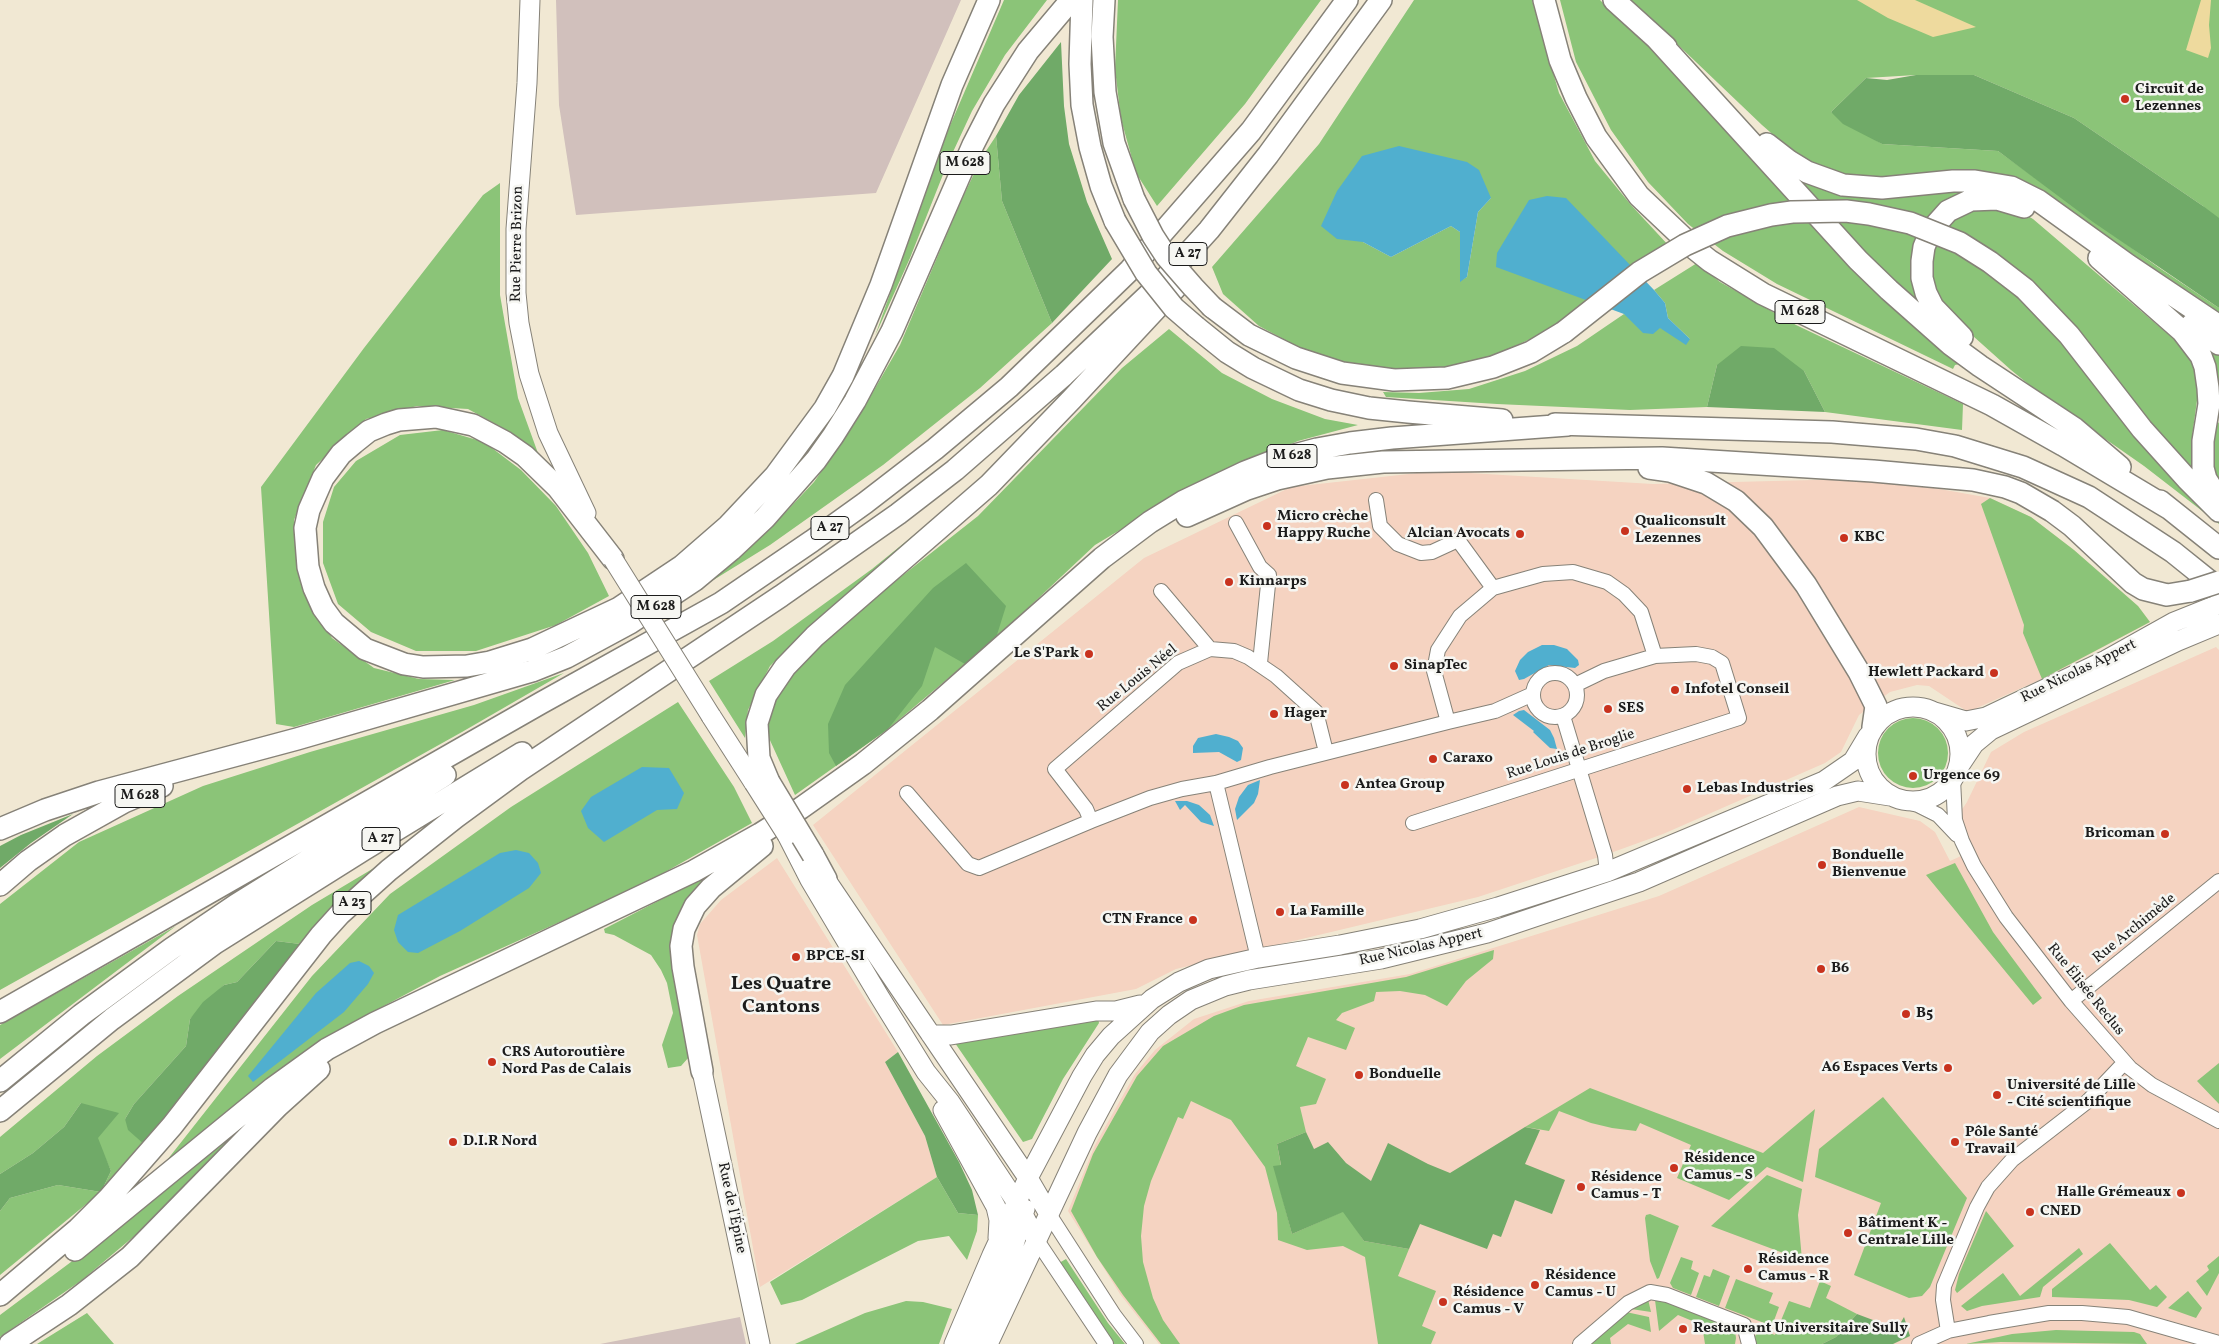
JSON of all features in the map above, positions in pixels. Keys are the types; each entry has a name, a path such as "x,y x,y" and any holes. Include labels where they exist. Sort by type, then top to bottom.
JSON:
{"highway":[{"path":"613,559 566,498 524,456 505,442 473,425 436,417 399,420 386,424 369,431 347,448 330,466 323,478 309,510 305,528 308,567 314,588 323,608 334,622 365,648 404,664 423,668 467,666 490,662 532,648 619,608 682,566 728,526 776,476 825,408 843,376 881,285 952,85 989,0"},
{"name":"M 628","path":"0,828 45,810 99,792 297,739 489,684 567,657 630,623 695,580 745,538 782,500 816,460 855,401 892,331 973,145 994,104 1028,51 1070,0"},
{"name":"M 628","path":"1082,0 1080,64 1082,105 1090,148 1101,186 1115,221 1135,257 1155,286 1174,308 1227,352 1253,368 1299,390 1331,400 1369,408 1568,425 1832,432 1916,439 1955,446 2023,467 2089,496 2173,552 2219,589"},
{"path":"1104,0 1102,65 1114,143 1134,199 1153,236 1166,256 1212,307 1249,334 1296,358 1342,373 1394,380 1447,378 1493,367 1531,352 1564,332 1640,272 1685,245 1727,226 1771,214 1853,212 1910,223 1960,243 1990,262 2025,289 2069,335 2142,429 2219,511"},
{"name":"A 27","path":"0,1081 118,987 236,904 693,623 865,503 971,419 1049,350 1130,270 1226,162 1289,81 1347,0"},
{"path":"826,879 808,860 762,783 761,764 757,750 757,723 766,696 785,667 814,636 989,485 1173,291 1237,216 1316,112 1362,43 1382,0"},
{"name":"A 27","path":"0,1111 112,1019 223,938 363,850 781,596 898,514 954,470 1021,414 1161,283 1209,230 1251,178 1382,0"},
{"name":"M 628","path":"1544,0 1560,60 1576,98 1596,137 1640,196 1695,249 1710,261 1763,294 1992,405 2170,509"},
{"name":"M 628","path":"1614,0 1701,77 1769,146 1789,162 1807,172 1843,185 1862,187 1882,188 1953,181 1989,182 2011,187 2040,201 2128,265 2219,326"},
{"name":"M 628","path":"1656,38 1877,278 1950,344 2074,428 2219,548"},
{"name":"M 628","path":"2025,395 1933,308 1926,293 1922,278 1924,247 1932,230 1948,211 1971,200 1997,199 2022,206 2035,213 2219,344"},
{"name":"M 628","path":"2098,258 2182,331 2201,356 2207,377 2212,416 2203,447 2203,468 2206,479 2219,500"},
{"name":"M 628","path":"406,1009 629,903 735,848 781,821 843,778 930,710 1102,558 1150,522 1184,501 1276,460 1350,442 1568,425"},
{"name":"M 628","path":"1055,598 1170,524 1230,496 1277,479 1327,468 1383,462 1685,458 1872,471 1981,481 2021,493 2052,511 2072,526 2133,583 2143,589 2167,595 2191,591 2219,582"},
{"path":"1542,460 1645,467 1670,471 1706,483 1736,501 1763,526 1826,615 1872,696 1876,712 1871,732"},
{"name":"A 23","path":"0,1295 78,1230 110,1198 172,1126 321,935 364,892 426,840 513,776 781,596"},
{"path":"0,1012 721,602"},
{"path":"702,1071 681,946 684,929 690,915 702,898 722,877 761,846 859,780 930,710"},
{"name":"M 628","path":"0,885 28,860 65,835 124,802 162,786 297,739"},
{"path":"0,1299 57,1264 307,1062 360,1030 406,1009"},
{"path":"10,1344 69,1305 113,1271 146,1241 295,1090 359,1038 406,1009"}],"main road":[{"name":"Rue Pierre Brizon","path":"530,0 528,83 516,229 516,293 519,323 529,374 548,433 573,490 613,559 711,716 762,783 787,835 808,860 926,1072"},
{"name":"Rue Nicolas Appert","path":"1935,712 1966,721 1986,717 2106,660 2187,616 2219,604"},
{"name":"Rue Nicolas Appert","path":"1955,773 1974,744 1991,730 2211,627"},
{"path":"1920,707 1935,712 1949,723 1958,738 1960,756 1955,773 1941,792 1930,798 1919,801 1896,798 1874,782 1867,768 1865,752 1871,732 1884,716 1898,708 1920,707"},
{"name":"Rue Nicolas Appert","path":"1036,1239 1033,1186 1074,1090 1095,1055 1127,1019 1152,999 1192,976 1227,964 1420,929 1498,907 1607,872 1824,781 1852,761 1871,732"},
{"name":"Rue Nicolas Appert","path":"998,1272 1036,1239 1087,1133 1118,1075 1150,1032 1169,1015 1191,1000 1225,986 1249,980 1381,959 1487,933 1639,882 1837,796 1858,791 1896,798"},
{"path":"826,879 1033,1186 1049,1214"},
{"name":"Rue Nicolas Appert","path":"1033,1186 1090,1087 1118,1046 1164,1001 1203,974 1227,964"},
{"path":"931,1035 951,1035 1096,1011 1126,1010 1152,999"},
{"name":"Rue de l'Épine","path":"702,1071 760,1344"},
{"path":"926,1072 950,1102 1020,1209 1036,1239"},
{"path":"926,1072 942,1108 998,1210 998,1272 978,1336"},
{"path":"978,1336 1020,1209 1033,1186"},
{"path":"954,1344 978,1336"}],"street":[{"path":"1376,500 1380,526 1398,544 1421,553 1432,552 1458,540 1493,588"},
{"path":"1236,523 1260,567 1269,576 1260,663"},
{"path":"1448,722 1434,671 1438,650 1460,616 1493,588 1543,574 1573,572 1607,582 1624,594 1641,612 1655,656 1604,671 1575,685"},
{"path":"1161,592 1210,649"},
{"name":"Rue Louis Néel","path":"1091,821 1081,802 1055,769 1178,663 1210,649 1234,651 1260,663 1316,712 1326,752"},
{"name":"Rue Louis de Broglie","path":"1413,823 1738,718 1722,663 1712,657 1696,654 1655,656"},
{"path":"1551,674 1565,675 1575,685 1577,692 1574,706 1562,716 1556,717 1542,713 1537,708 1533,694 1539,681 1551,674"},
{"path":"907,792 968,864 976,868 983,867 1150,798 1182,789 1216,783 1326,752 1495,711 1533,694"},
{"path":"1562,716 1605,855 1607,872"},
{"name":"Rue Élisée Reclus","path":"1955,773 1953,809 1962,841 1981,878 2006,917 2071,1001 2124,1063 2152,1085 2219,1121"},
{"path":"1216,783 1258,958"},
{"name":"Rue Élisée Reclus","path":"1896,798 1918,805 1938,815 1962,841"},
{"name":"Rue Archimède","path":"2071,1001 2219,881"},
{"path":"1948,1331 1943,1300 1944,1286 1977,1207 1988,1187 2012,1160 2088,1101 2124,1063"},
{"path":"1049,1214 1078,1261 1136,1344"},
{"path":"1036,1239 1106,1344"},
{"path":"1580,1344 1628,1303 1650,1292 1668,1295 1744,1325 1749,1344"},
{"path":"1919,1344 1948,1331 2039,1314 2089,1313 2128,1317 2219,1343"}],"shaded area":[{"path":"556,0 961,0 876,193 576,215 559,105"},
{"path":"1436,471 1653,484 1854,479 1934,488 1990,498 2031,517 2074,550 2138,606 2150,622 2055,673 1968,712 1929,686 1917,685 1890,692 1859,715 1841,752 1825,763 1663,834 1605,855 1478,897 1176,969 1136,989 943,1025 813,825 1144,558 1291,487"},
{"path":"2216,647 2219,650 2219,1344 1159,1344 1120,1294 1068,1211 1095,1145 1135,1074 1155,1050 1194,1019 1249,1001 1410,974 1659,896 1859,807 1920,821 1935,832 1950,861 1970,852 1959,814 1967,802 1991,752 2024,732"},
{"path":"777,858 898,1052 885,1062 925,1136 937,1177 760,1287 697,935 700,924 721,900"},
{"path":"740,1317 746,1344 600,1344"}],"green space":[{"path":"1004,0 1047,0 1005,55 972,111 946,167 910,258 875,336 949,128"},
{"path":"1118,0 1321,0 1245,104 1157,206 1136,173 1121,119 1115,69"},
{"path":"1414,0 1532,0 1559,93 1595,161 1631,205 1670,247 1590,301 1555,328 1477,363 1403,374 1317,357 1259,326 1223,294 1212,267 1319,144","holes":["1491,198 1478,212 1467,277 1460,281 1460,232 1451,226 1391,257 1363,242"]},
{"path":"1560,0 1600,0 1659,54 1960,364 1955,365 1953,369 1777,284 1723,251 1688,224 1648,182 1611,130 1576,62"},
{"name":"Circuit de Lezennes","path":"1631,0 2219,0 2219,230 2203,206 2074,118 1974,75 1916,75 1866,78 1831,112 1882,144 1998,151 2158,267 2219,308 2219,312 2026,183 2002,175 1968,171 1893,178 1863,178 1841,174 1794,153"},
{"path":"1061,42 1064,106 1069,144 1087,202 1112,259 1052,323 1002,201 996,136 1019,95"},
{"path":"1916,75 1974,75 2074,118 2219,218 2219,308 2093,222 1998,151 1882,144 1843,124 1831,112 1866,78 1887,80"},
{"path":"996,136 1002,201 1052,323 980,388 883,465 770,545 707,584 768,531 814,482 855,423 900,345 961,201 982,157"},
{"path":"1789,174 1810,180 1982,187 1915,243 1911,259 1911,278 1917,303 1889,278"},
{"path":"500,183 500,295 518,398 539,456 512,433 468,409 417,406 366,419 316,465 294,520 303,591 332,638 374,668 419,679 455,680 294,727 276,724 261,487 364,348 483,195"},
{"path":"1978,207 2016,209 2033,219 2182,346 2194,363 2199,386 2192,437 2191,470 2035,310 2219,520 2219,524 2144,466 2038,392 1954,319 1940,300 1933,285 1931,251 1948,222"},
{"path":"1697,263 1720,282 1796,325 1963,404 1962,430 1825,412 1804,371 1717,365 1707,407 1630,410 1497,404 1386,397 1383,392 1419,393 1469,389 1525,371 1577,346 1624,314 1690,339 1668,318 1665,303 1654,290"},
{"path":"1169,329 1222,373 1272,399 1325,419 1358,425 1298,441 1200,482 1095,545 996,638 888,729 795,795 763,725 781,686 804,660 874,598 978,516 1122,368"},
{"path":"2209,342 2219,349 2219,402 2210,363"},
{"path":"1741,346 1774,348 1804,371 1825,412 1707,407 1717,365"},
{"path":"2219,422 2219,484 2213,471 2213,431"},
{"path":"443,430 484,442 521,470 556,506 588,553 609,596 556,625 476,651 416,651 371,632 338,604 323,563 323,522 334,487 356,461 400,435"},
{"path":"994,470 815,623 770,666 748,710 745,738 709,681 773,641 872,569"},
{"path":"1990,498 2031,517 2074,550 2138,606 2150,622 2042,679 2023,633 2024,625 1981,504"},
{"path":"966,563 1006,606 996,638 965,664 935,647 922,686 888,729 836,766 829,753 828,724 845,685 933,588"},
{"path":"564,673 0,990 0,904 79,842 203,786 310,752 474,705"},
{"path":"678,702 734,787 752,823 644,884 440,976 339,1030 255,1088 160,1169 312,976 390,894 511,807"},
{"path":"1920,718 1933,724 1942,733 1946,739 1948,753 1946,767 1938,778 1927,786 1906,788 1899,786 1888,778 1880,767 1878,746 1880,739 1888,728 1899,720"},
{"path":"73,814 31,843 0,868 0,846 21,835"},
{"path":"394,856 338,906 300,944 276,941 237,982 224,985 190,1019 186,1046 134,1104 125,1119 145,1145 101,1192 111,1171 81,1103 64,1127 33,1153 0,1174 0,1137 97,1056 178,996 312,905"},
{"path":"1955,863 1993,932 2042,998 2033,1005 1926,875"},
{"path":"718,870 683,915 689,1057 681,1066 668,1068 662,1045 673,1013 667,983 651,955 614,935 605,933 604,929"},
{"path":"176,926 0,1059 0,1025"},
{"path":"276,941 300,944 145,1145 128,1130 125,1119 134,1104 186,1046 190,1019 203,1002 224,985 237,982"},
{"path":"1494,950 1493,959 1466,981 1447,1006 1425,995 1400,991 1376,992 1374,1001 1342,1013 1336,1020 1355,1028 1346,1050 1308,1037 1296,1066 1326,1079 1316,1104 1300,1107 1306,1132 1277,1144 1281,1166 1274,1166 1292,1234 1344,1211 1364,1241 1409,1249 1398,1276 1436,1291 1422,1326 1436,1332 1431,1344 1378,1344 1365,1257 1343,1246 1307,1250 1278,1240 1277,1213 1265,1167 1231,1120 1191,1101 1183,1119 1178,1117 1151,1181 1144,1206 1141,1236 1143,1262 1153,1298 1163,1320 1180,1344 1161,1344 1123,1295 1097,1257 1071,1211 1093,1154 1137,1076 1163,1046 1214,1016 1244,1005 1406,977"},
{"path":"1098,1018 1099,1023 1063,1079 1032,1139 1023,1142 955,1043"},
{"path":"898,1052 959,1162 972,1190 978,1215 958,1213 937,1177 925,1136 885,1062"},
{"path":"2219,1063 2219,1104 2197,1081"},
{"path":"1590,1088 1763,1153 1815,1109 1803,1182 1767,1167 1729,1200 1677,1178 1691,1145 1640,1123 1636,1131 1612,1128 1591,1123 1559,1111 1549,1131 1525,1127"},
{"path":"1883,1097 1967,1198 1930,1287 1922,1296 1909,1298 1854,1275 1881,1203 1815,1177 1819,1149"},
{"path":"81,1103 119,1113 98,1138 111,1171 101,1192 58,1185 10,1198 0,1211 0,1174 33,1153 64,1127"},
{"path":"252,1119 151,1222 82,1280 0,1337 0,1315 146,1206"},
{"path":"1525,1127 1540,1130 1525,1164 1565,1180 1552,1214 1515,1200 1501,1237 1493,1234 1487,1249 1420,1224 1409,1249 1364,1241 1343,1212 1292,1234 1273,1166 1281,1165 1277,1144 1306,1132 1314,1149 1328,1142 1346,1163 1371,1181 1388,1143 1450,1173"},
{"path":"1767,1175 1802,1189 1798,1215 1802,1260 1711,1226"},
{"path":"937,1177 958,1213 978,1215 977,1231 967,1260 949,1236 918,1241 802,1300 781,1305 770,1282"},
{"path":"58,1185 101,1192 0,1275 0,1211 10,1198"},
{"path":"1986,1211 2014,1246 1957,1293 1955,1290 1959,1274"},
{"path":"1650,1214 1679,1226 1657,1279 1650,1261 1645,1218 1646,1215"},
{"path":"2110,1243 2150,1290 2156,1285 2167,1297 2157,1307 2129,1300 2052,1297 2052,1289"},
{"path":"2079,1248 2083,1254 2043,1287 2040,1297 1982,1306 1967,1311 1961,1306 2003,1273 2020,1296"},
{"path":"2219,1256 2219,1273 2207,1296 2196,1281 2209,1270 2207,1266"},
{"path":"1681,1257 1693,1261 1691,1269 1699,1273 1691,1295 1673,1288 1670,1283"},
{"path":"1066,1259 1108,1323 1125,1344 1114,1344 1059,1263"},
{"path":"1713,1269 1730,1276 1719,1306 1696,1297 1704,1275 1710,1277"},
{"path":"1736,1279 1773,1293 1769,1303 1779,1307 1772,1326 1725,1308"},
{"path":"1820,1281 1831,1286 1826,1298 1857,1314 1836,1337 1822,1344 1755,1344 1754,1338 1759,1329 1775,1335 1789,1301 1810,1308"},
{"path":"2188,1291 2202,1308 2196,1318 2168,1308"},
{"path":"1648,1299 1651,1312 1631,1309"},
{"path":"1655,1300 1665,1301 1731,1328 1735,1331 1735,1344 1705,1344 1702,1325 1678,1315 1659,1331"},
{"path":"906,1301 923,1302 952,1309 939,1344 795,1344 865,1313"},
{"path":"1626,1312 1649,1317 1651,1332 1628,1324 1610,1338 1611,1344 1586,1344"},
{"path":"87,1313 114,1344 37,1344"},
{"path":"1857,1314 1897,1329 1904,1317 1910,1336 1893,1344 1822,1344 1836,1337"},
{"path":"2056,1330 2134,1332 2140,1334 2147,1344 2001,1342 1966,1344 2012,1334"}],"sand":[{"path":"1857,0 1915,0 1976,27 1933,37 1888,18"},
{"path":"2201,0 2211,0 2209,25 2211,48 2208,58 2186,50"}],"water":[{"path":"1399,146 1467,162 1479,170 1491,198 1478,212 1467,277 1460,282 1460,232 1451,226 1391,257 1363,242 1337,239 1321,226 1337,191 1362,156"},
{"path":"1547,196 1566,198 1654,290 1665,303 1668,318 1690,339 1686,345 1660,328 1653,334 1643,333 1624,314 1496,267 1497,253 1529,200"},
{"path":"1542,645 1554,645 1567,649 1578,660 1579,665 1575,668 1549,665 1519,680 1515,671 1520,660 1528,652"},
{"path":"1524,710 1550,730 1557,749 1550,748 1534,731 1513,715"},
{"path":"1216,734 1238,741 1243,748 1241,760 1237,762 1219,752 1193,753 1193,746 1198,738"},
{"path":"642,767 669,768 684,793 677,809 657,810 604,842 588,828 581,811 591,797"},
{"path":"1260,780 1258,794 1254,803 1237,820 1235,809 1239,797 1248,785"},
{"path":"1175,801 1187,801 1199,805 1210,815 1214,826 1201,822 1185,805 1180,810"},
{"path":"516,850 529,853 538,863 541,873 529,888 460,931 418,953 408,952 398,942 394,930 398,915 500,853"},
{"path":"359,961 369,966 374,973 368,984 344,1012 253,1082 248,1076 316,993 350,963"}],"place":[{"name":"Circuit de Lezennes","path":"2125,99"},
{"name":"Micro crèche Happy Ruche","path":"1267,526"},
{"name":"Qualiconsult Lezennes","path":"1625,531"},
{"name":"Alcian Avocats","path":"1520,534"},
{"name":"KBC","path":"1844,538"},
{"name":"Kinnarps","path":"1229,582"},
{"name":"Le S'Park","path":"1089,654"},
{"name":"SinapTec","path":"1394,666"},
{"name":"Hewlett Packard","path":"1994,673"},
{"name":"Infotel Conseil","path":"1675,690"},
{"name":"SES","path":"1608,709"},
{"name":"Hager","path":"1274,714"},
{"name":"Caraxo","path":"1433,759"},
{"name":"Urgence 69","path":"1913,776"},
{"name":"Antea Group","path":"1345,785"},
{"name":"Lebas Industries","path":"1687,789"},
{"name":"Bricoman","path":"2165,834"},
{"name":"Bonduelle Bienvenue","path":"1822,865"},
{"name":"La Famille","path":"1280,912"},
{"name":"CTN France","path":"1193,920"},
{"name":"BPCE-SI","path":"796,957"},
{"name":"B6","path":"1821,969"},
{"name":"B5","path":"1906,1014"},
{"name":"CRS Autoroutière Nord Pas de Calais","path":"492,1062"},
{"name":"A6 Espaces Verts","path":"1948,1068"},
{"name":"Bonduelle","path":"1359,1075"},
{"name":"Université de Lille ‐ Cité scientifique","path":"1997,1095"},
{"name":"D.I.R Nord","path":"453,1142"},
{"name":"Pôle Santé Travail","path":"1955,1142"},
{"name":"Résidence Camus - S","path":"1674,1168"},
{"name":"Résidence Camus - T","path":"1581,1187"},
{"name":"Halle Grémeaux","path":"2181,1193"},
{"name":"CNED","path":"2030,1212"},
{"name":"Bâtiment K - Centrale Lille","path":"1848,1233"},
{"name":"Résidence Camus - R","path":"1748,1269"},
{"name":"Résidence Camus - U","path":"1535,1285"},
{"name":"Résidence Camus - V","path":"1443,1302"},
{"name":"Restaurant Universitaire Sully","path":"1683,1329"}],"district":[{"name":"Les Quatre Cantons","path":"781,996"}]}
